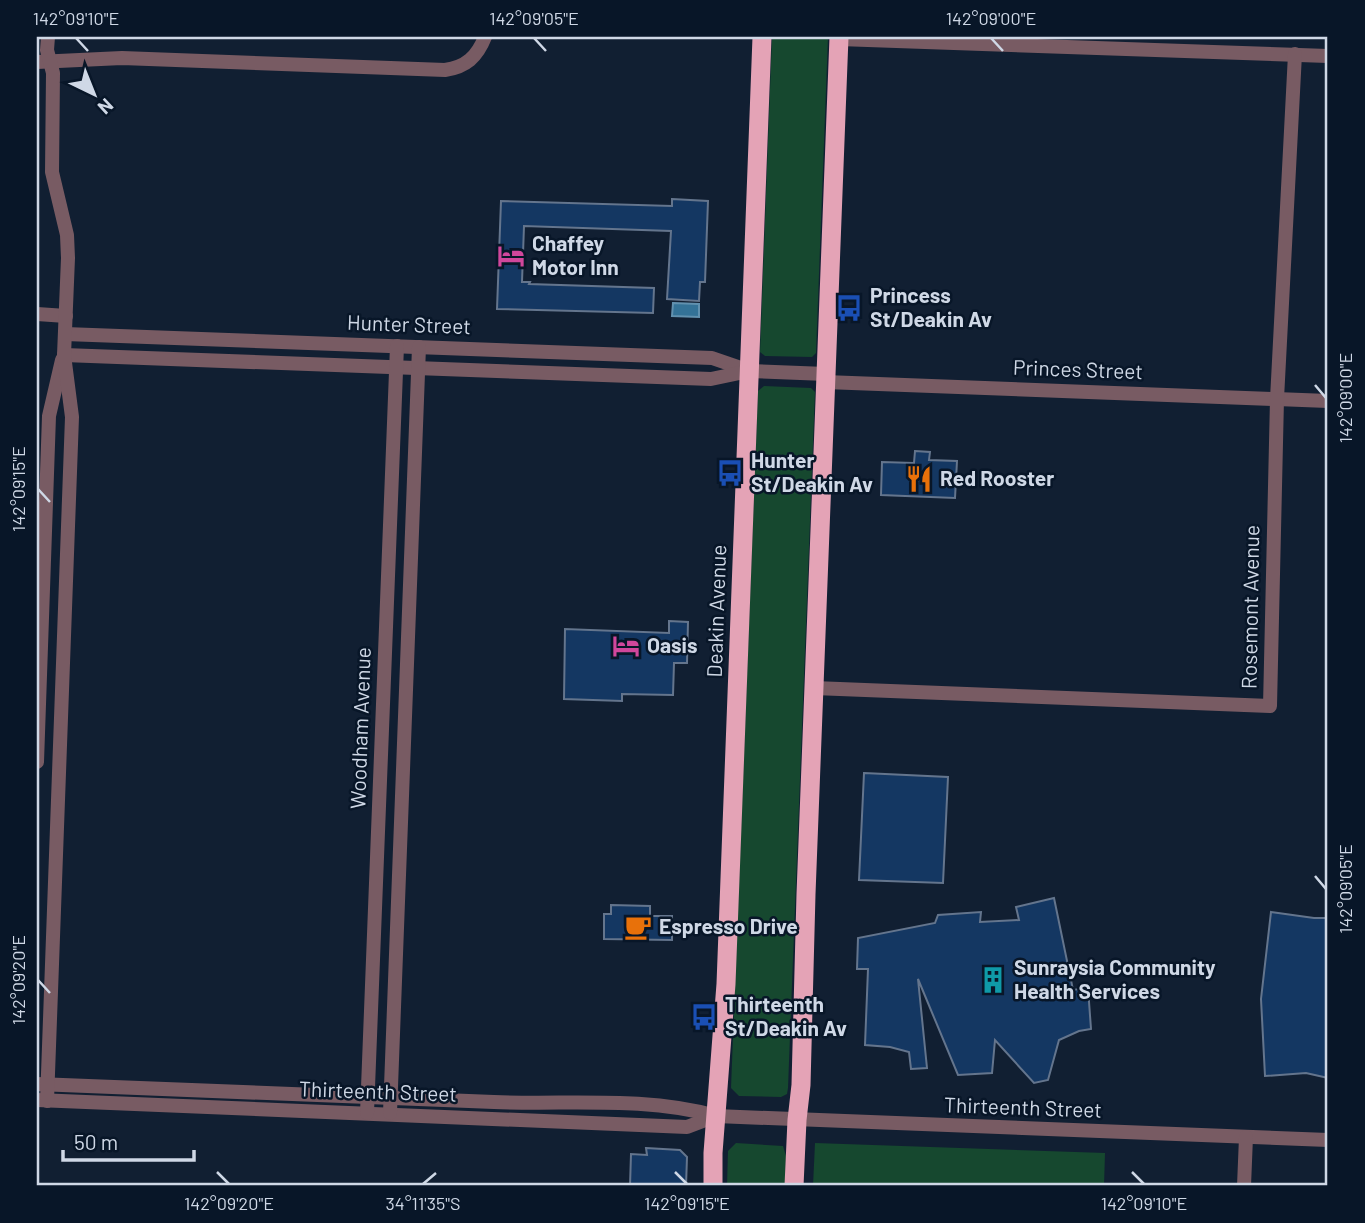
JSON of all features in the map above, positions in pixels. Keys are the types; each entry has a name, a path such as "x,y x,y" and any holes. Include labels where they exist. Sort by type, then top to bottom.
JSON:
{"highway":[{"name":"Deakin Avenue","path":"713,1186 726,984 762,37"},
{"path":"794,1186 801,1086 839,38"}],"street":[{"path":"44,62 48,37"},
{"path":"44,62 122,58 445,70 470,61 485,37"},
{"path":"839,38 1328,56"},
{"name":"Rosemont Avenue","path":"814,688 1270,706 1277,399 1295,54"},
{"path":"42,1101 72,417 64,355 67,234 51,172 53,73 44,62"},
{"path":"37,314 66,316"},
{"name":"Hunter Street","path":"65,334 712,358 749,371 825,378"},
{"name":"Woodham Avenue","path":"367,1113 397,346"},
{"name":"Woodham Avenue","path":"390,1113 419,347"},
{"path":"37,762 49,416 64,355"},
{"name":"Hunter Street","path":"64,355 711,379 749,371"},
{"name":"Princes Street","path":"825,378 1328,401"},
{"name":"Thirteenth Street","path":"42,1084 521,1103 603,1102 680,1107 716,1116 1328,1140"},
{"name":"Thirteenth Street","path":"42,1101 687,1127 716,1116"},
{"path":"1244,1186 1246,1137"}],"green space":[{"path":"772,37 828,37 816,353 812,357 765,356 760,352"},
{"path":"764,386 811,388 815,392 788,1088 787,1094 781,1097 739,1096 731,1088 758,391"},
{"path":"736,1143 783,1146 786,1156 785,1186 727,1186 728,1151"},
{"path":"815,1143 1105,1153 1104,1186 813,1186"}],"water":[{"path":"673,303 699,304 699,317 672,316"}],"building":[{"name":"Chaffey Motor Inn","path":"672,199 708,201 705,282 700,282 699,301 667,299 671,231 524,226 522,282 654,288 653,313 497,309 501,201 672,206"},
{"name":"Red Rooster","path":"915,451 930,452 929,460 957,461 955,498 881,495 882,462 914,463"},
{"path":"669,621 688,622 687,663 674,663 673,695 622,694 622,701 564,699 565,629 669,633"},
{"path":"864,773 948,777 943,883 859,880"},
{"name":"Sunraysia Community Health Services","path":"1054,898 1073,990 1088,988 1091,1029 1059,1040 1048,1080 1034,1083 995,1040 992,1073 958,1075 918,979 927,1068 911,1069 909,1052 865,1045 868,969 857,969 858,938 935,923 938,915 981,912 980,922 1019,920 1016,907"},
{"name":"Espresso Drive","path":"611,905 650,906 650,916 672,916 672,940 604,939 604,914 611,914"},
{"path":"1271,912 1328,918 1328,1078 1306,1073 1265,1076 1261,999"},
{"path":"646,1148 680,1150 687,1157 686,1186 630,1186 631,1154 647,1155"}],"place":[{"name":"Chaffey Motor Inn","path":"511,256"},
{"name":"Princess St/Deakin Av","path":"849,308"},
{"name":"Hunter St/Deakin Av","path":"730,473"},
{"name":"Red Rooster","path":"919,479"},
{"name":"Oasis","path":"626,646"},
{"name":"Espresso Drive","path":"638,927"},
{"name":"Sunraysia Community Health Services","path":"993,980"},
{"name":"Thirteenth St/Deakin Av","path":"704,1017"}]}
